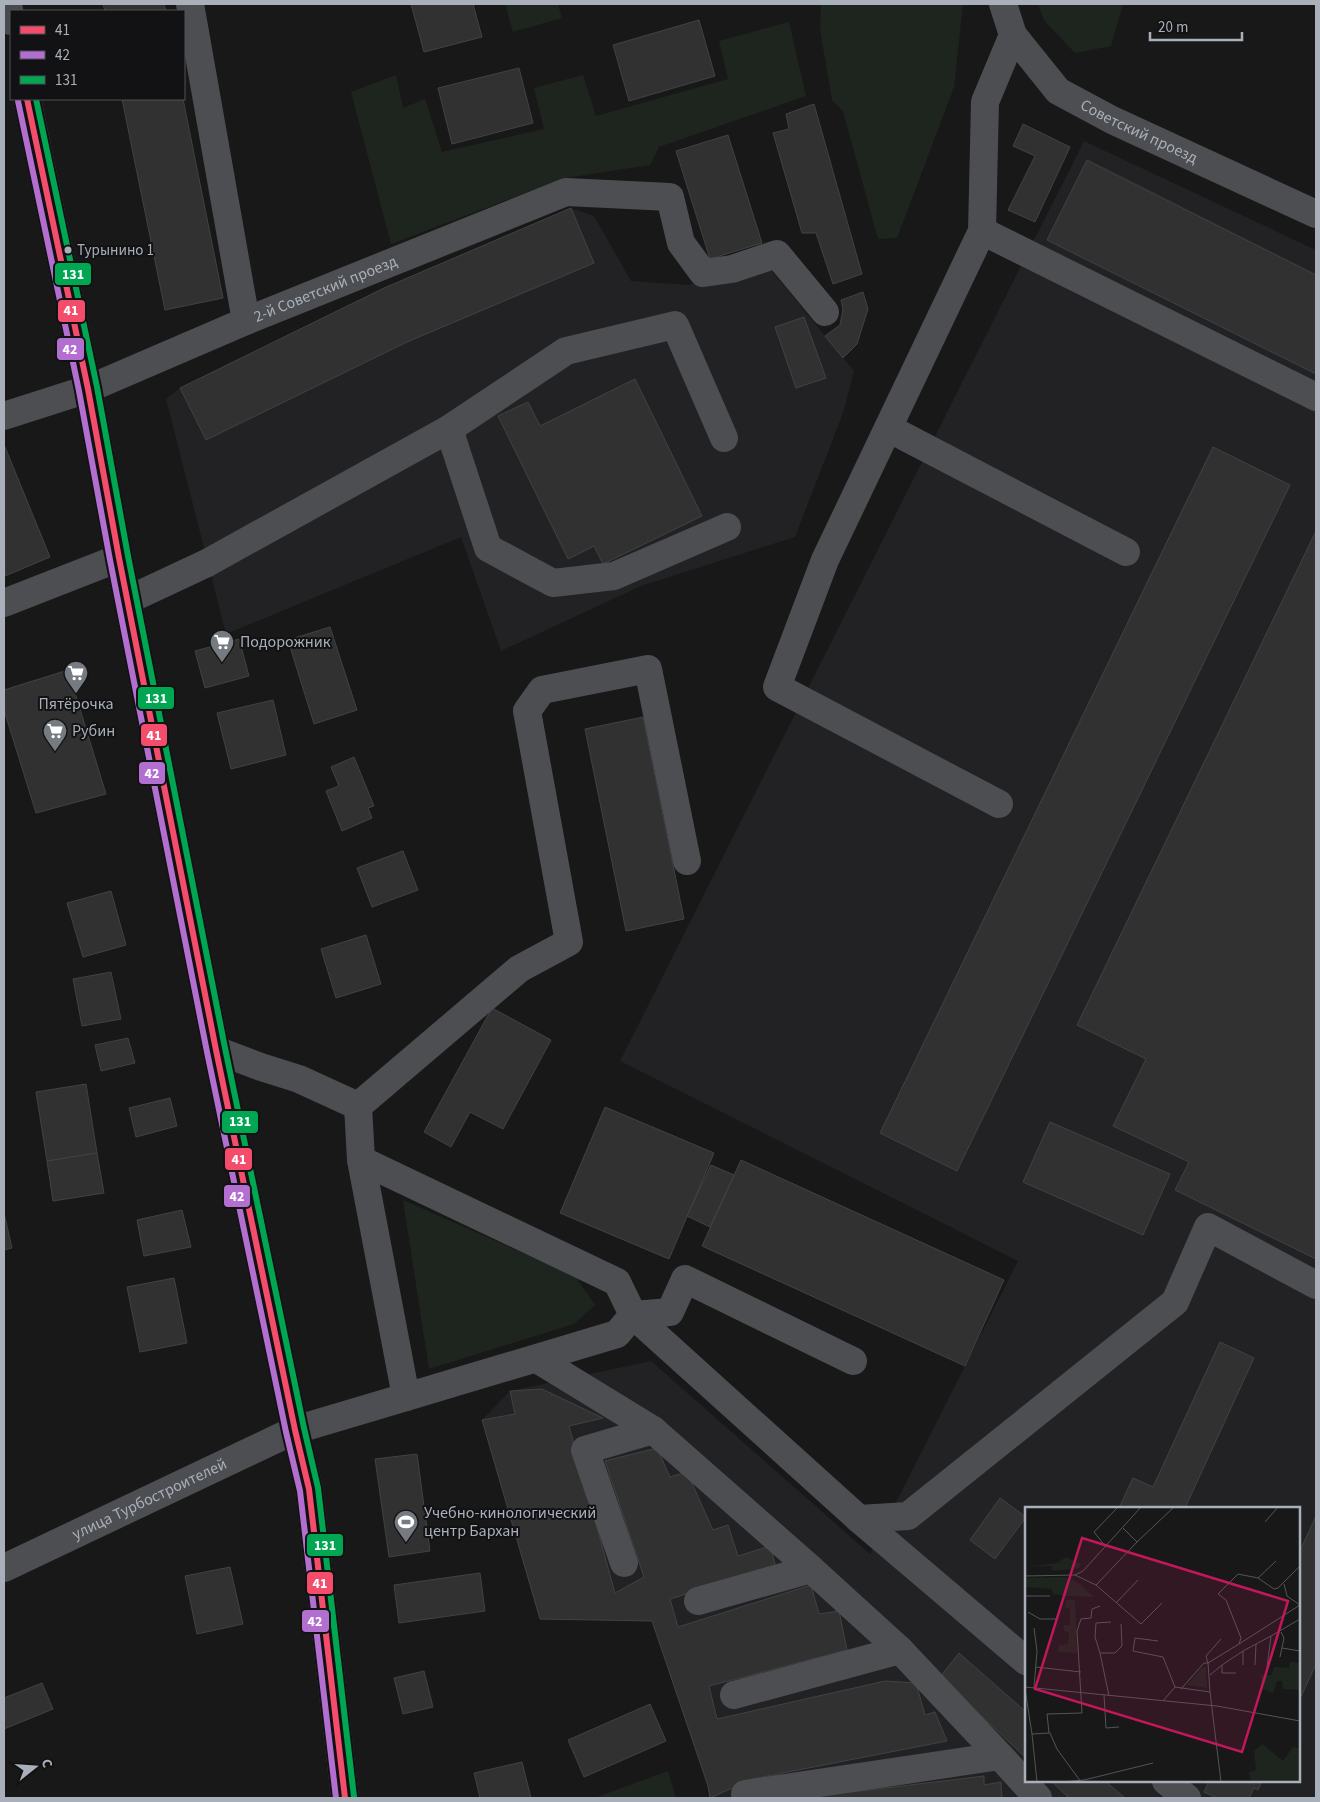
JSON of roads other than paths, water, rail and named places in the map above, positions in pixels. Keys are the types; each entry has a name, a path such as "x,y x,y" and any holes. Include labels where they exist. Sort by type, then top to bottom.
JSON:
{"main road":[{"path":"28,100 88,389 119,558 216,1050 309,1489 345,1798"}],"street":[{"path":"190,4 246,322"},
{"name":"Советский проезд","path":"1003,4 1013,35 1058,91 1112,120 1315,210"},
{"path":"999,804 777,687 825,560 982,231 985,102 1013,35"},
{"name":"2-й Советский проезд","path":"4,416 88,389 246,322 566,192 670,197 681,243 703,273 732,269 777,254 825,312"},
{"path":"982,231 1316,397"},
{"path":"128,600 207,563 449,430 566,351 675,325 724,438"},
{"path":"888,428 1126,552"},
{"path":"449,430 488,548 553,583 614,576 727,527"},
{"path":"4,603 119,558"},
{"path":"358,1106 519,969 569,942 527,711 542,690 648,669 687,861"},
{"path":"216,1050 299,1079 358,1106"},
{"path":"358,1106 360,1160 406,1397"},
{"path":"360,1160 617,1282 633,1315 859,1518 1025,1660"},
{"path":"859,1518 908,1516 1175,1302 1208,1227 1316,1285"},
{"path":"633,1315 670,1312 684,1279 853,1361"},
{"name":"улица Турбостроителей","path":"4,1568 295,1430 617,1334 633,1315"},
{"path":"537,1359 653,1430 900,1650 1038,1798"},
{"path":"624,1563 585,1450 653,1430"},
{"path":"907,1559 908,1516"},
{"path":"698,1602 811,1569"},
{"path":"734,1695 900,1650"},
{"path":"745,1794 1000,1756"},
{"path":"1167,1782 1187,1798"}],"place":[{"name":"Турынино 1","path":"68,250"},
{"name":"Подорожник","path":"222,663"},
{"name":"Пятёрочка","path":"76,694"},
{"name":"Рубин","path":"55,752"},
{"name":"Учебно-кинологический центр Бархан","path":"406,1543"}]}
